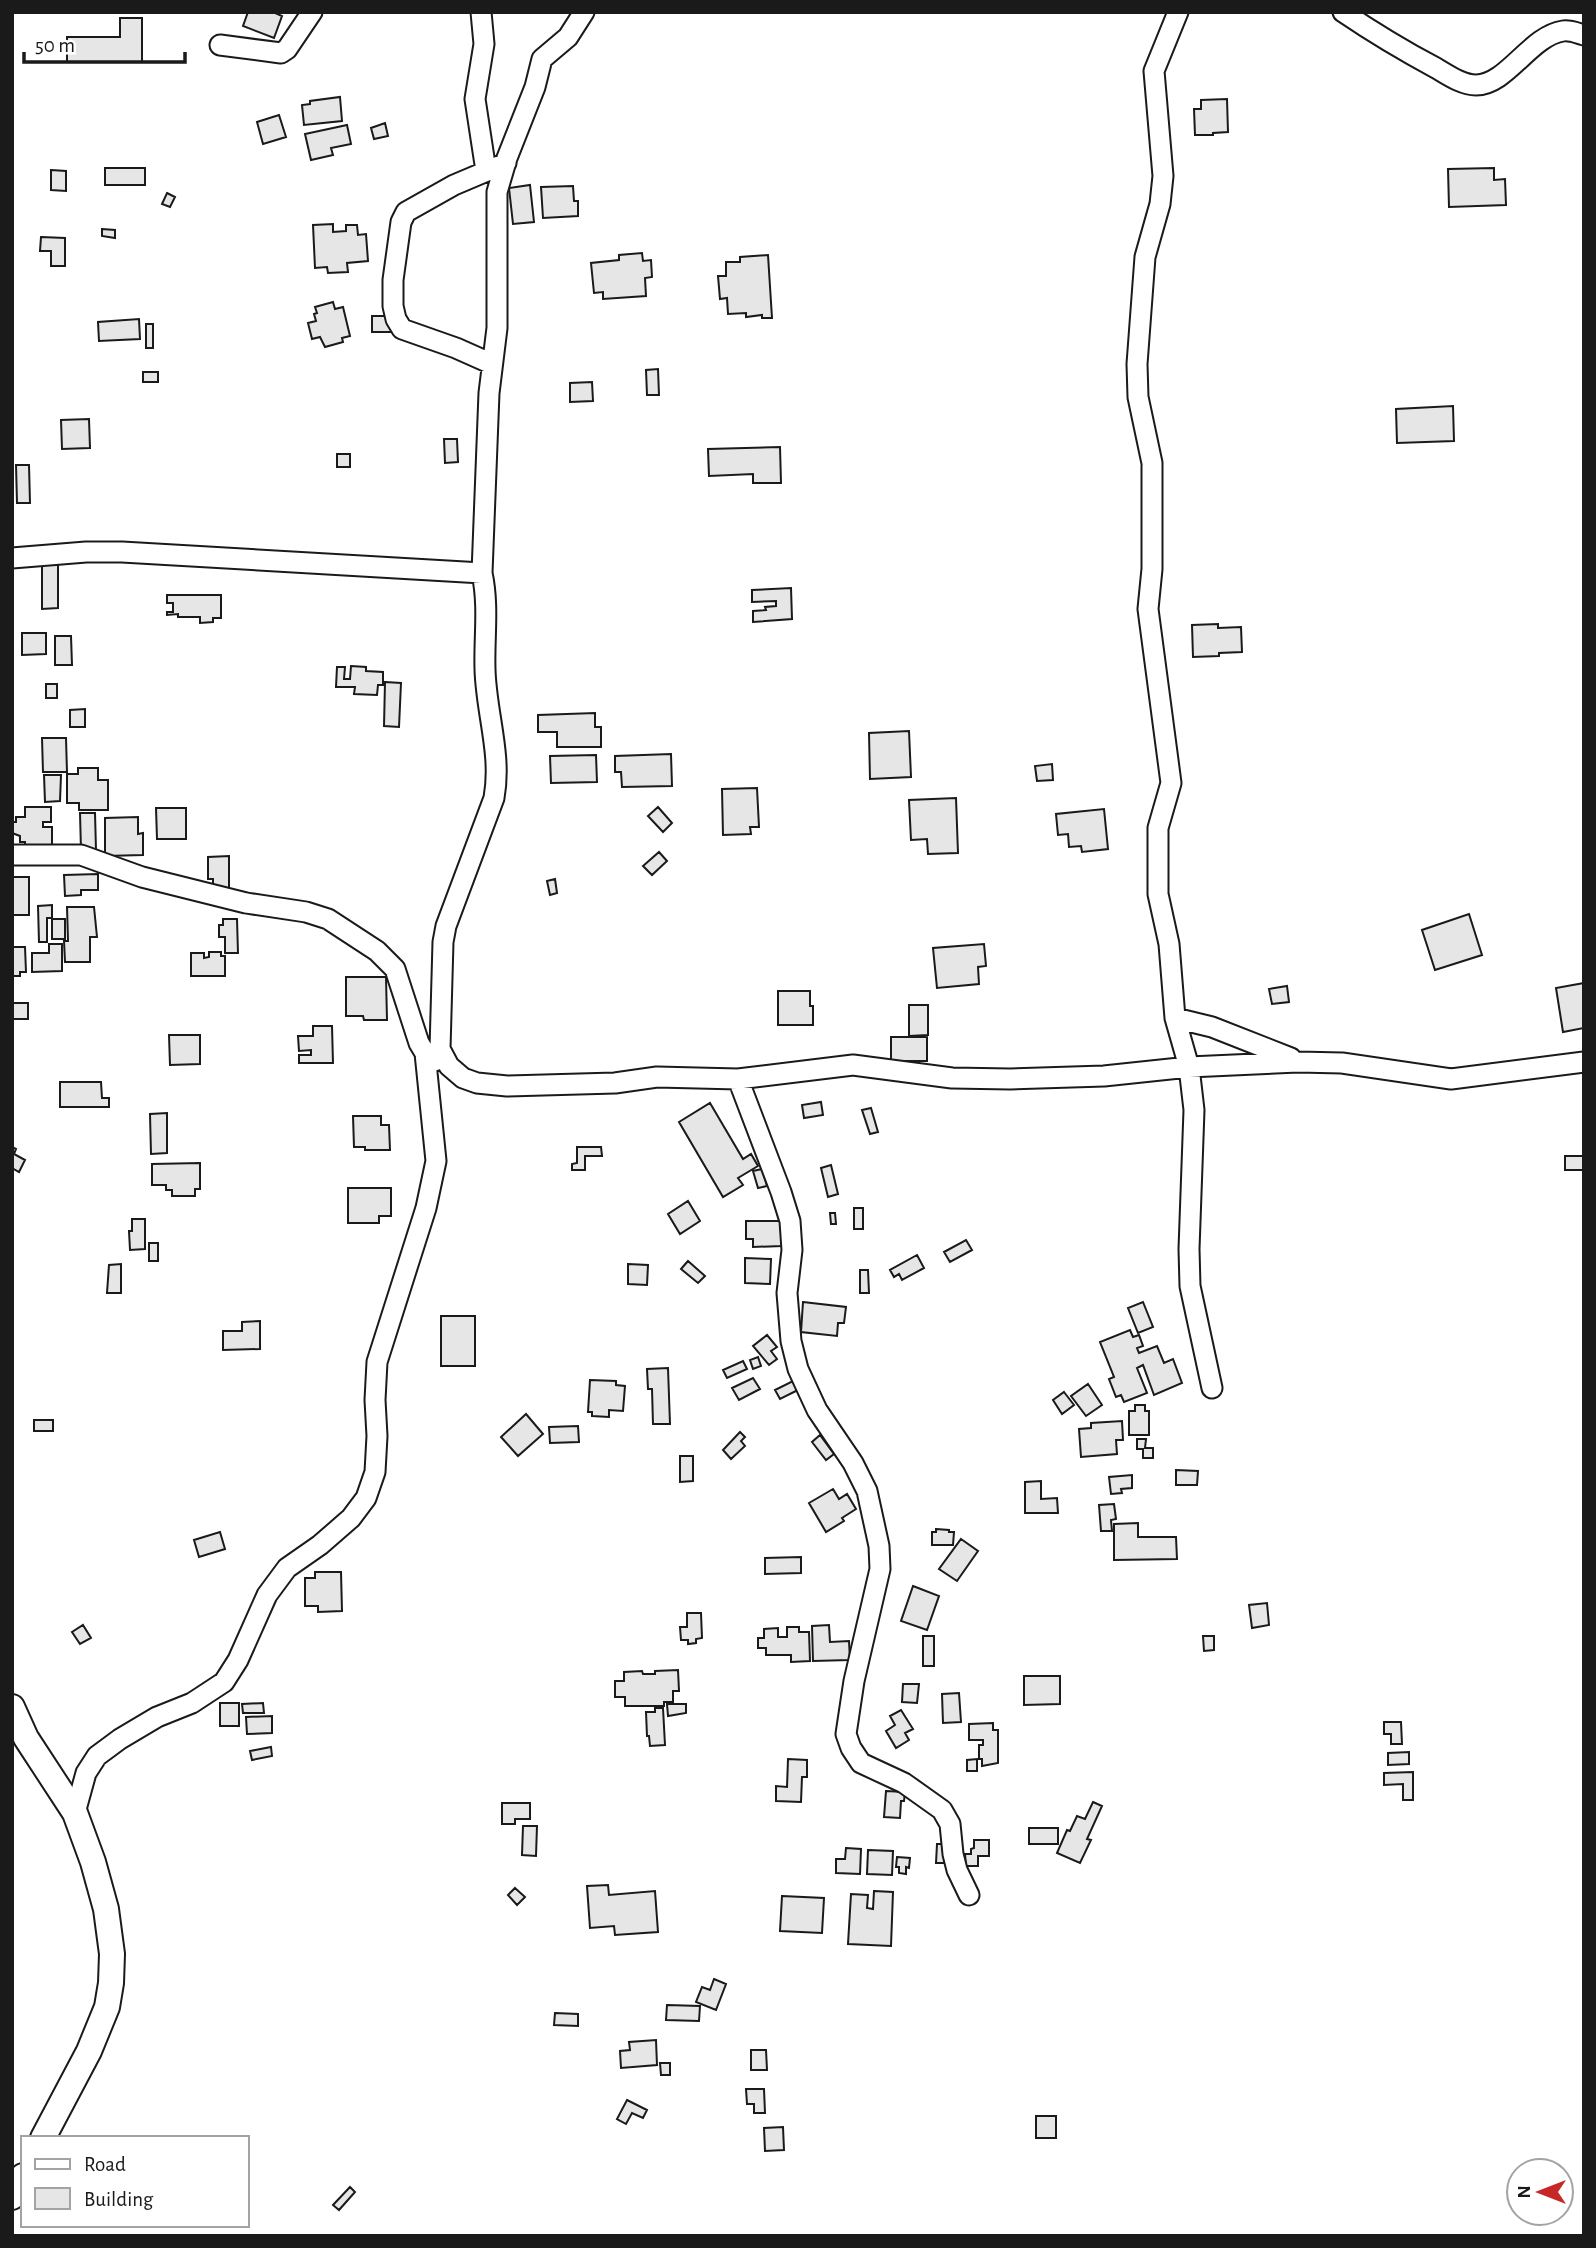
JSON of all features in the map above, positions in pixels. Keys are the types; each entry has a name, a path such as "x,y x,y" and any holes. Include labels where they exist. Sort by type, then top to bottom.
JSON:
{"street":[{"path":"220,45 281,53 287,49 312,12"},
{"path":"481,12 484,44 475,99 486,171"},
{"path":"584,12 568,37 542,59 535,87 497,192 497,328 489,393 482,573 487,618 485,668 497,782 494,797 444,934 440,1049 449,1066 463,1078 477,1083 507,1086 615,1083 657,1077 738,1079 853,1065 952,1078 1010,1079 1104,1076 1189,1067 1298,1062 1342,1063 1451,1079 1584,1062"},
{"path":"1178,12 1154,71 1163,177 1160,204 1145,257 1137,364 1138,397 1152,463 1152,569 1148,609 1171,783 1158,828 1157,882 1170,944 1175,1018 1189,1067 1194,1110 1190,1286 1212,1388"},
{"path":"1343,12 1390,44 1458,80 1471,84 1485,84 1537,43 1554,34 1569,31 1584,35"},
{"path":"492,364 402,329 393,306 395,260 402,216 408,209 454,185 506,163"},
{"path":"12,558 122,552 482,573"},
{"path":"12,855 81,855 142,877 246,903 306,912 328,919 377,951 395,968 412,1023 425,1053 433,1061 449,1066"},
{"path":"1175,1018 1212,1027 1298,1062"},
{"path":"75,1813 86,1773 97,1756 157,1717 192,1703 224,1682 238,1660 267,1595 287,1568 320,1545 351,1518 366,1498 376,1460 377,1362 426,1208 436,1161 425,1053"},
{"path":"738,1079 790,1221 792,1250 787,1293 791,1341 798,1369 817,1410 853,1463 867,1492 880,1546 880,1569 852,1690 846,1734 850,1748 861,1763 904,1783 942,1810 950,1824 955,1862 969,1895"},
{"path":"12,1707 26,1738 75,1813 106,1909 112,1955 107,2007 89,2051 44,2136"},
{"path":"12,2197 21,2180"}],"building":[{"path":"248,12 273,12 282,16 274,38 243,26"},
{"path":"120,18 142,18 142,62 67,62 67,37 120,37"},
{"path":"340,97 342,121 304,125 302,105 310,104 310,101"},
{"path":"1227,99 1228,132 1195,135 1194,109 1201,109 1201,100"},
{"path":"279,115 286,137 263,144 257,122"},
{"path":"385,123 388,136 374,139 371,128"},
{"path":"347,125 351,144 331,148 333,155 311,160 305,134"},
{"path":"105,168 145,168 145,185 105,185"},
{"path":"1494,168 1494,180 1505,179 1506,205 1449,207 1448,169"},
{"path":"51,170 66,171 66,191 51,190"},
{"path":"530,185 534,222 513,224 509,188"},
{"path":"573,186 574,201 578,201 578,216 543,218 541,187"},
{"path":"167,193 175,197 170,207 162,204"},
{"path":"333,224 333,232 346,231 346,225 357,225 358,235 366,234 368,261 347,263 348,272 328,273 327,267 315,268 313,225"},
{"path":"102,229 115,230 115,238 102,236"},
{"path":"41,237 65,238 65,266 51,266 51,251 40,251"},
{"path":"642,253 643,261 651,260 652,277 645,278 646,296 603,299 603,292 594,293 591,263 619,260 619,255"},
{"path":"768,255 772,318 762,318 762,315 746,317 746,313 728,314 727,298 720,299 718,276 726,276 726,262 740,262 740,257"},
{"path":"333,302 335,309 343,307 350,336 342,338 343,342 325,347 320,337 312,339 308,323 316,321 315,307"},
{"path":"372,316 391,316 391,332 372,332"},
{"path":"139,319 140,339 99,341 98,322"},
{"path":"146,324 153,324 153,348 146,348"},
{"path":"658,369 659,395 647,395 646,370"},
{"path":"143,372 158,372 158,382 143,382"},
{"path":"592,382 593,401 570,402 570,383"},
{"path":"1453,406 1454,441 1397,443 1396,409"},
{"path":"89,419 90,448 62,449 61,420"},
{"path":"444,439 457,439 458,462 445,463"},
{"path":"780,447 781,483 753,483 753,474 709,476 708,449"},
{"path":"337,454 350,454 350,467 337,467"},
{"path":"16,465 29,465 30,503 17,503"},
{"path":"58,562 58,608 42,609 42,563"},
{"path":"791,588 792,619 753,622 753,611 776,606 776,601 752,602 752,590"},
{"path":"167,595 221,595 221,618 200,623 200,617 167,615 167,612 173,612 173,603 167,603"},
{"path":"1218,624 1218,628 1241,627 1242,652 1193,657 1192,625"},
{"path":"22,633 46,633 46,654 22,655"},
{"path":"55,636 71,636 72,665 55,665"},
{"path":"351,666 366,667 366,671 383,672 383,685 378,685 377,695 354,694 355,687 336,687 337,667 345,667 344,679 350,679"},
{"path":"385,682 401,683 399,727 384,726"},
{"path":"46,684 57,684 57,698 46,698"},
{"path":"85,709 85,727 70,727 70,710"},
{"path":"595,713 595,727 601,727 601,747 557,747 557,732 538,732 538,715"},
{"path":"909,731 911,777 870,779 869,733"},
{"path":"42,738 66,738 67,772 43,772"},
{"path":"671,754 672,786 622,787 621,772 615,772 615,756"},
{"path":"596,755 597,782 551,783 550,756"},
{"path":"1052,764 1053,780 1037,781 1035,766"},
{"path":"78,768 98,768 98,780 108,780 108,810 79,810 79,803 67,803 67,774 78,774"},
{"path":"44,775 61,775 60,801 45,802"},
{"path":"757,788 759,827 750,827 751,834 723,835 722,789"},
{"path":"956,798 958,853 928,854 927,839 911,840 909,800"},
{"path":"25,807 51,807 51,822 43,822 43,827 52,827 52,846 25,846 25,842 20,842 20,836 12,833 12,822 16,822 16,817 25,817"},
{"path":"658,807 672,823 663,832 648,816"},
{"path":"156,808 186,808 186,839 157,839"},
{"path":"1104,809 1108,849 1082,852 1081,846 1069,847 1068,834 1058,835 1056,814"},
{"path":"80,813 95,813 96,850 81,850"},
{"path":"138,817 138,834 143,833 143,855 105,856 105,818"},
{"path":"659,852 667,861 652,875 643,866"},
{"path":"229,856 229,890 213,890 213,879 208,879 208,857"},
{"path":"98,874 98,890 81,890 81,895 65,896 64,875"},
{"path":"12,877 29,877 29,915 12,915"},
{"path":"555,879 557,893 550,895 547,881"},
{"path":"52,905 52,918 47,918 47,942 39,942 38,906"},
{"path":"67,907 94,907 97,937 90,937 90,962 65,962 64,941 68,941"},
{"path":"1469,914 1482,955 1435,970 1422,930"},
{"path":"52,919 65,919 65,939 52,939"},
{"path":"223,919 237,919 238,953 225,953 225,937 219,937 219,925 223,925"},
{"path":"49,944 62,944 62,971 32,972 32,953 49,953"},
{"path":"984,944 986,966 978,967 979,984 937,988 933,948"},
{"path":"12,947 25,947 26,972 20,972 20,976 12,976"},
{"path":"209,952 221,952 221,956 225,956 225,976 191,976 191,953 204,953 204,958 209,957"},
{"path":"346,977 386,977 387,1020 364,1020 363,1016 346,1016"},
{"path":"1584,983 1584,1028 1563,1032 1556,988"},
{"path":"1287,986 1289,1002 1272,1004 1269,989"},
{"path":"778,991 810,991 813,1025 778,1025"},
{"path":"12,1003 28,1003 28,1019 12,1019"},
{"path":"909,1005 928,1005 928,1035 909,1036"},
{"path":"313,1026 332,1026 333,1063 299,1063 299,1055 311,1055 311,1050 299,1051 298,1036 313,1036"},
{"path":"169,1035 200,1035 200,1064 170,1065"},
{"path":"891,1037 927,1037 927,1061 891,1061"},
{"path":"60,1082 101,1082 102,1098 109,1098 109,1107 60,1107"},
{"path":"821,1102 823,1115 804,1118 802,1105"},
{"path":"710,1103 743,1159 751,1154 758,1166 738,1178 743,1185 723,1197 679,1122"},
{"path":"871,1108 878,1132 870,1134 862,1110"},
{"path":"167,1113 167,1153 151,1154 150,1114"},
{"path":"353,1116 381,1116 381,1125 389,1125 390,1150 354,1147"},
{"path":"12,1147 16,1149 14,1154 25,1160 19,1172 12,1168"},
{"path":"577,1147 601,1147 602,1156 585,1156 585,1170 572,1170 572,1164 577,1163"},
{"path":"1565,1156 1584,1156 1584,1170 1565,1170"},
{"path":"200,1163 200,1189 195,1189 195,1196 172,1196 172,1190 166,1190 166,1185 152,1185 152,1164"},
{"path":"831,1165 838,1194 828,1197 821,1168"},
{"path":"762,1169 767,1186 758,1188 753,1171"},
{"path":"348,1188 391,1188 391,1216 379,1216 379,1223 348,1223"},
{"path":"688,1201 700,1221 680,1234 668,1214"},
{"path":"854,1208 863,1208 863,1229 854,1229"},
{"path":"830,1213 835,1213 836,1224 831,1224"},
{"path":"132,1219 145,1219 145,1249 130,1250 129,1231 132,1231"},
{"path":"746,1221 782,1221 782,1246 753,1247 753,1239 746,1239"},
{"path":"966,1240 972,1250 950,1262 944,1252"},
{"path":"149,1243 158,1243 158,1261 149,1261"},
{"path":"917,1255 924,1268 902,1280 899,1274 894,1277 890,1270"},
{"path":"745,1258 771,1259 770,1284 745,1283"},
{"path":"688,1261 705,1276 698,1283 681,1269"},
{"path":"121,1264 121,1293 107,1293 109,1265"},
{"path":"628,1264 648,1265 647,1285 628,1284"},
{"path":"860,1270 868,1270 869,1293 860,1293"},
{"path":"803,1302 846,1307 844,1323 838,1323 837,1336 801,1332"},
{"path":"1143,1302 1153,1327 1138,1333 1128,1308"},
{"path":"441,1316 475,1316 475,1366 441,1366"},
{"path":"260,1321 260,1349 223,1350 223,1331 242,1331 242,1322"},
{"path":"1130,1330 1133,1337 1139,1335 1143,1346 1137,1348 1139,1353 1157,1346 1164,1363 1173,1359 1182,1383 1154,1395 1143,1365 1137,1368 1147,1393 1124,1402 1121,1395 1116,1397 1109,1379 1114,1377 1100,1342"},
{"path":"767,1335 777,1347 771,1351 777,1359 769,1365 753,1346"},
{"path":"758,1357 761,1366 753,1369 750,1360"},
{"path":"743,1361 747,1369 727,1378 723,1370"},
{"path":"668,1368 670,1424 653,1424 652,1389 648,1389 647,1369"},
{"path":"753,1378 760,1389 739,1400 732,1388"},
{"path":"590,1380 616,1381 616,1385 625,1386 623,1411 609,1410 609,1417 592,1416 592,1412 588,1412"},
{"path":"793,1381 798,1390 780,1399 775,1390"},
{"path":"1088,1384 1102,1405 1086,1416 1071,1396"},
{"path":"1064,1392 1074,1405 1062,1414 1053,1400"},
{"path":"1135,1405 1145,1405 1145,1411 1149,1411 1149,1435 1129,1435 1129,1411 1135,1411"},
{"path":"526,1414 543,1434 518,1456 501,1437"},
{"path":"34,1420 53,1420 53,1431 34,1431"},
{"path":"1122,1421 1123,1440 1116,1440 1117,1454 1081,1457 1079,1429 1091,1428 1091,1423"},
{"path":"578,1426 579,1442 550,1443 549,1427"},
{"path":"740,1432 745,1437 741,1441 745,1446 731,1459 723,1450"},
{"path":"820,1435 834,1454 826,1460 812,1442"},
{"path":"1137,1439 1146,1439 1145,1448 1153,1448 1153,1458 1143,1458 1143,1449 1137,1449"},
{"path":"680,1456 693,1456 693,1481 680,1482"},
{"path":"1176,1470 1198,1471 1197,1485 1176,1485"},
{"path":"1132,1475 1132,1488 1111,1494 1109,1477"},
{"path":"1041,1481 1041,1499 1057,1498 1058,1513 1025,1513 1025,1482"},
{"path":"833,1489 839,1499 847,1494 856,1509 842,1518 844,1521 826,1532 809,1503"},
{"path":"1114,1504 1116,1519 1111,1520 1112,1531 1101,1531 1099,1505"},
{"path":"1138,1523 1138,1537 1176,1537 1177,1559 1114,1560 1114,1524"},
{"path":"936,1529 954,1532 953,1545 932,1545 932,1532 936,1532"},
{"path":"220,1532 225,1549 199,1557 194,1540"},
{"path":"961,1539 978,1551 957,1581 939,1569"},
{"path":"801,1557 801,1573 765,1574 765,1558"},
{"path":"315,1572 341,1572 342,1611 318,1612 318,1606 305,1606 305,1578 315,1578"},
{"path":"913,1586 939,1596 927,1630 901,1621"},
{"path":"1267,1603 1269,1625 1252,1628 1249,1605"},
{"path":"687,1613 701,1613 702,1638 696,1639 696,1643 688,1644 688,1640 681,1640 680,1627 687,1627"},
{"path":"83,1625 91,1638 80,1644 72,1632"},
{"path":"829,1625 830,1642 849,1641 850,1660 813,1661 812,1626"},
{"path":"787,1627 799,1627 799,1632 809,1632 810,1661 791,1662 791,1655 766,1655 766,1648 758,1648 758,1638 764,1638 764,1629 778,1628 778,1637 787,1637"},
{"path":"923,1636 934,1636 934,1666 923,1666"},
{"path":"1203,1636 1214,1636 1214,1650 1204,1651"},
{"path":"678,1670 679,1691 673,1691 673,1702 664,1702 664,1706 625,1706 625,1697 615,1697 615,1681 624,1681 624,1672 642,1671 643,1674 655,1674 655,1671"},
{"path":"1024,1676 1060,1676 1060,1704 1024,1705"},
{"path":"903,1684 919,1684 917,1703 902,1702"},
{"path":"959,1693 961,1722 943,1723 942,1694"},
{"path":"220,1703 239,1703 239,1726 220,1726"},
{"path":"263,1703 264,1713 243,1713 242,1704"},
{"path":"667,1704 686,1704 686,1713 668,1716"},
{"path":"655,1708 663,1708 665,1745 650,1746 646,1712 655,1712"},
{"path":"901,1710 913,1729 905,1733 909,1740 896,1748 886,1731 895,1725 890,1716"},
{"path":"272,1716 272,1733 247,1734 246,1717"},
{"path":"1384,1722 1401,1722 1402,1744 1391,1744 1391,1734 1384,1734"},
{"path":"993,1723 993,1730 998,1730 998,1763 982,1766 979,1745 983,1745 983,1740 969,1740 969,1724"},
{"path":"271,1747 272,1756 252,1760 250,1751"},
{"path":"1409,1752 1409,1764 1388,1765 1388,1753"},
{"path":"788,1759 807,1760 807,1777 802,1777 801,1802 776,1801 776,1786 787,1787"},
{"path":"977,1759 977,1771 967,1771 967,1760"},
{"path":"1413,1772 1413,1800 1403,1800 1403,1784 1384,1785 1384,1773"},
{"path":"886,1791 905,1792 904,1801 901,1801 900,1818 884,1817"},
{"path":"1093,1802 1102,1806 1087,1839 1091,1840 1080,1863 1057,1853 1067,1830 1070,1831 1077,1816 1085,1819"},
{"path":"502,1803 530,1803 530,1819 515,1819 515,1824 502,1824"},
{"path":"523,1826 537,1826 536,1856 522,1855"},
{"path":"1029,1828 1058,1828 1058,1844 1029,1844"},
{"path":"974,1840 989,1840 989,1856 978,1856 978,1866 966,1866 965,1854 971,1854"},
{"path":"937,1844 948,1844 947,1863 936,1863"},
{"path":"846,1848 861,1849 860,1874 836,1873 836,1859 845,1859"},
{"path":"868,1850 893,1851 892,1875 867,1874"},
{"path":"897,1857 910,1858 906,1874 899,1873 899,1867 896,1867"},
{"path":"608,1885 609,1895 655,1891 658,1932 615,1935 614,1926 590,1928 587,1886"},
{"path":"515,1888 525,1897 517,1905 508,1895"},
{"path":"874,1891 893,1892 891,1946 848,1944 851,1894 868,1895 867,1908 873,1909"},
{"path":"782,1896 824,1898 822,1933 780,1931"},
{"path":"714,1979 726,1984 716,2010 696,2002 702,1987 710,1990"},
{"path":"667,2005 700,2006 699,2021 666,2020"},
{"path":"555,2013 578,2014 578,2026 554,2025"},
{"path":"656,2040 657,2065 621,2068 620,2051 630,2050 629,2042"},
{"path":"751,2050 766,2050 767,2070 751,2070"},
{"path":"660,2063 670,2063 670,2075 661,2075"},
{"path":"746,2089 764,2089 765,2113 754,2113 754,2104 747,2104"},
{"path":"627,2100 647,2110 643,2118 632,2113 626,2124 617,2119"},
{"path":"1036,2116 1056,2116 1056,2138 1036,2138"},
{"path":"783,2127 784,2150 765,2151 764,2128"},
{"path":"350,2187 355,2192 339,2210 333,2205"}]}
